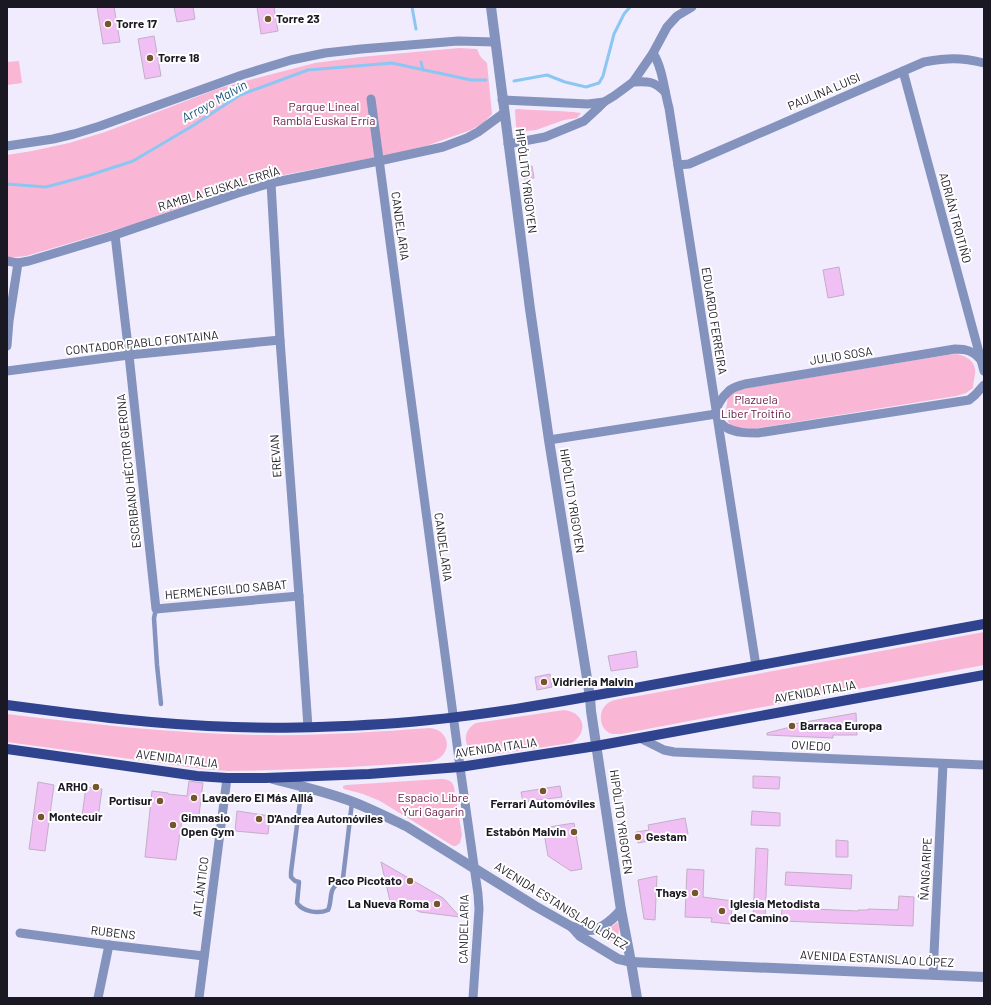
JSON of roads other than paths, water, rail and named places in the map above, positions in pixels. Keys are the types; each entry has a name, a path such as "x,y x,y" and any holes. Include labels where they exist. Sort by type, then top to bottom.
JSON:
{"main road":[{"path":"7,705 66,713 234,727 308,727 383,724 454,718 590,697 984,624"},
{"name":"AVENIDA ITALIA","path":"7,749 190,775 227,778 369,774 460,767 596,746 984,674"}],"street":[{"name":"HIPÓLITO YRIGOYEN","path":"491,7 502,100 549,440 590,697 621,910 637,998"},
{"path":"508,144 545,137 584,121 604,102 633,82 653,53 667,27 677,16 692,7"},
{"path":"7,146 53,139 74,134 242,75 292,60 325,53 361,49 458,41 495,42"},
{"name":"EDUARDO FERREIRA","path":"653,53 657,60 669,108 756,666"},
{"name":"PAULINA LUISI","path":"678,165 689,164 924,62 957,58 984,63"},
{"name":"ADRIÁN TROITIÑO","path":"903,71 984,371"},
{"path":"633,82 646,81 655,84 665,92"},
{"name":"CANDELARIA","path":"371,99 478,894 479,909 473,998"},
{"path":"502,100 588,104 604,102"},
{"name":"RAMBLA EUSKAL ERRÍA","path":"7,261 18,263 29,261 114,235 271,183 379,161 443,146 467,138 504,113"},
{"name":"EREVAN","path":"271,183 280,340 308,727"},
{"name":"ESCRIBANO HÉCTOR GERONA","path":"114,235 129,355 156,608"},
{"path":"7,346 9,321 18,263"},
{"name":"CONTADOR PABLO FONTAINA","path":"7,372 129,355 280,340"},
{"name":"JULIO SOSA","path":"716,414 720,400 728,391 736,386 745,384 954,349 969,350 976,354 981,360"},
{"path":"549,440 716,414 722,424 728,429 735,432 758,433 969,400 976,396 984,385"},
{"name":"HERMENEGILDO SABAT","path":"156,608 299,596"},
{"name":"OVIEDO","path":"640,738 664,750 674,752 984,765"},
{"name":"ÑANGARIPE","path":"932,974 943,764"},
{"name":"ATLÁNTICO","path":"198,998 227,778"},
{"name":"AVENIDA ESTANISLAO LÓPEZ","path":"265,778 302,786 352,802 406,826 535,906 572,927 580,936 618,959 631,962 984,977"},
{"path":"572,927 590,931 598,929 611,921 621,910"},
{"name":"RUBENS","path":"20,932 109,945 204,956"},
{"path":"98,998 109,945"}],"lane":[{"name":"ESCRIBANO HÉCTOR GERONA","path":"156,608 154,618 161,704"},
{"path":"302,786 291,877 295,881 299,882 297,903 304,909 315,912 323,912 328,910 332,890 343,878 352,802"}],"waterway":[{"path":"412,7 416,29"},
{"name":"Arroyo Malvín","path":"514,81 547,75 565,82 586,87 599,83 603,76 614,34 624,14 630,7"},
{"name":"Arroyo Malvín","path":"421,62 423,70"},
{"name":"Arroyo Malvín","path":"7,184 46,187 87,176 133,161 194,125 240,95 308,70 392,63 471,80 486,80"}],"place":[{"name":"Torre 23","path":"268,19"},
{"name":"Torre 17","path":"108,24"},
{"name":"Torre 18","path":"150,58"},
{"name":"Vidrieria Malvin","path":"544,682"},
{"name":"Barraca Europa","path":"792,726"},
{"name":"ARHO","path":"96,787"},
{"name":"Ferrari Automóviles","path":"543,791"},
{"name":"Lavadero El Más Alllá","path":"194,798"},
{"name":"Portisur","path":"160,801"},
{"name":"Montecuir","path":"41,817"},
{"name":"D'Andrea Automóviles","path":"259,819"},
{"name":"Gimnasio Open Gym","path":"173,825"},
{"name":"Estabón Malvin","path":"574,832"},
{"name":"Gestam","path":"638,837"},
{"name":"Paco Picotato","path":"410,881"},
{"name":"Thays","path":"695,893"},
{"name":"La Nueva Roma","path":"437,904"},
{"name":"Iglesia Metodista del Camino","path":"722,911"}],"park label":[{"name":"Parque Lineal Rambla Euskal Erría","path":"324,114"},
{"name":"Plazuela Liber Troitiño","path":"756,407"},
{"name":"Espacio Libre Yuri Gagarin","path":"433,805"}]}
